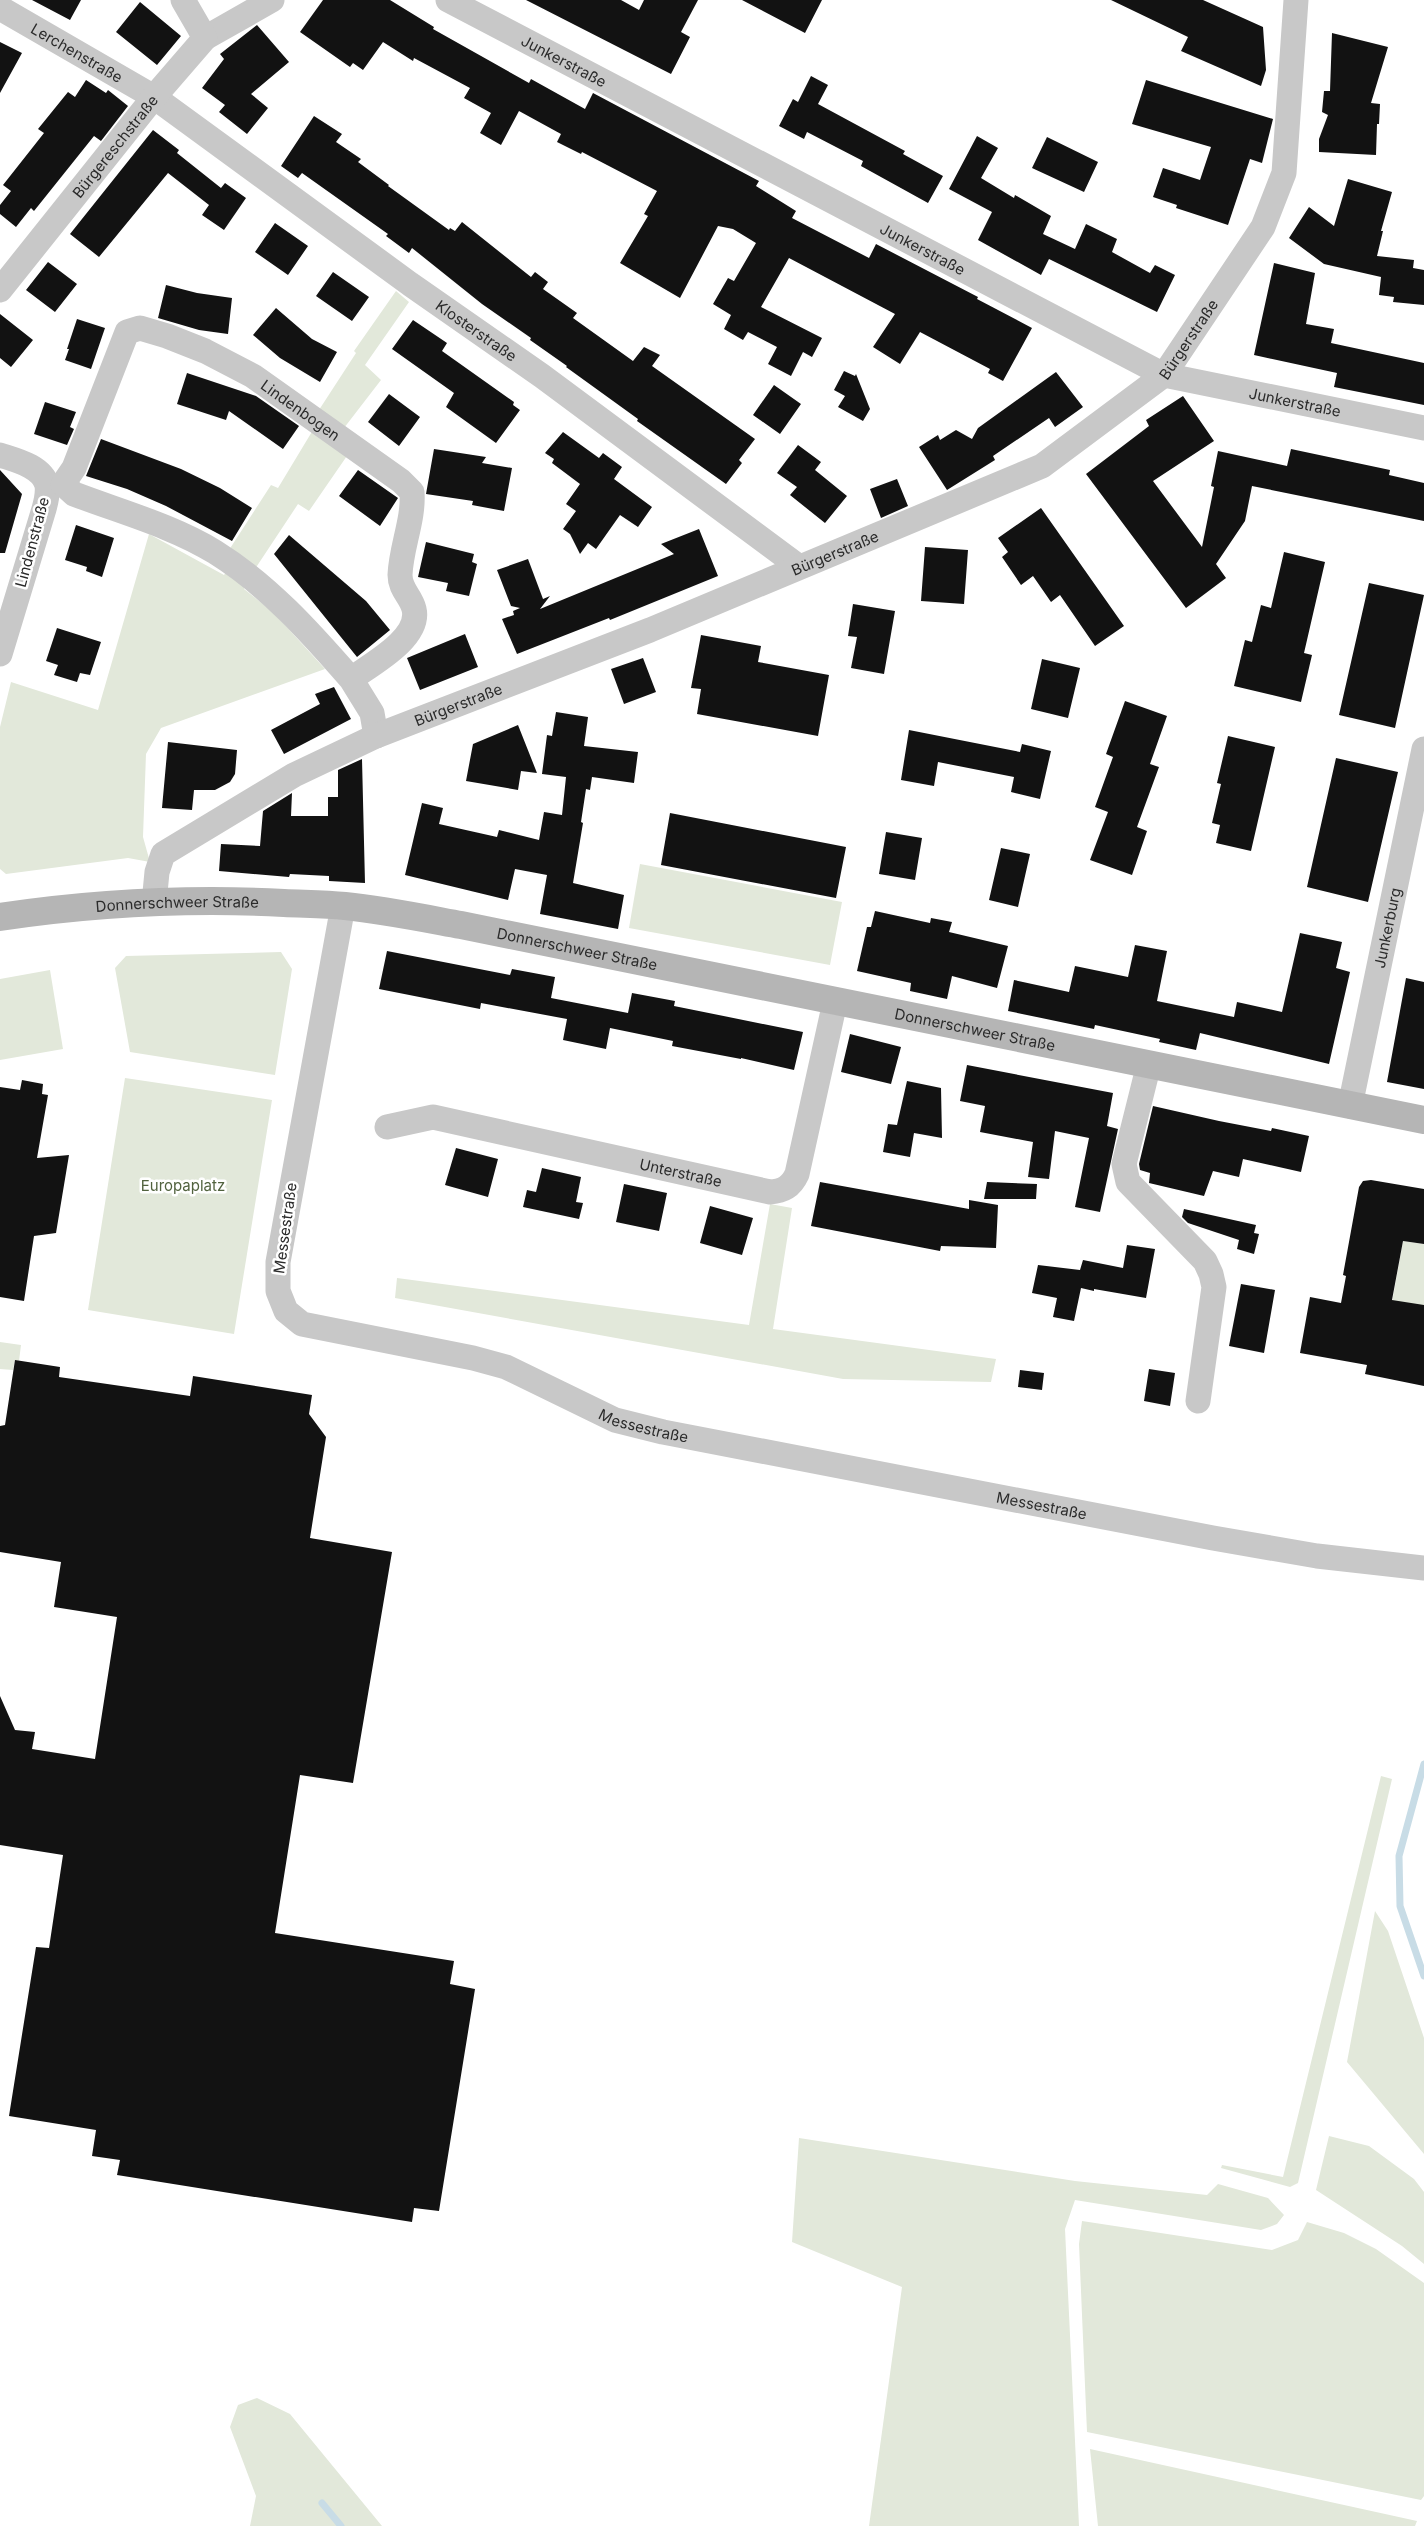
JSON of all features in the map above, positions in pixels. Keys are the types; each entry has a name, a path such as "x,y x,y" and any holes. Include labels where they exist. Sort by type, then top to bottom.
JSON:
{"main road":[{"name":"Donnerschweer Straße","path":"0,917 77,907 154,903 250,901 344,906 461,925 1424,1120"}],"street":[{"path":"183,0 205,38 272,0"},
{"name":"Junkerstraße","path":"448,0 1164,375 1424,428"},
{"name":"Bürgerstraße","path":"154,903 157,872 162,854 294,775 376,736 650,630 798,566 1042,466 1164,375 1263,227 1284,173 1296,0"},
{"name":"Lerchenstraße","path":"0,8 154,97"},
{"name":"Bürgereschstraße","path":"0,290 154,97 205,38"},
{"name":"Klosterstraße","path":"154,97 410,284 536,371 798,566"},
{"name":"Lindenbogen","path":"55,484 74,468 120,344 127,332 140,328 167,336 205,351 253,376 401,481 412,492 413,504 400,575 402,590 413,605 416,616 414,626 407,638 351,679"},
{"name":"Lindenstraße","path":"0,455 24,462 55,484 44,509 0,654"},
{"path":"55,484 74,494 184,536 215,552 257,582 284,605 351,679 372,713 376,736"},
{"name":"Junkerburg","path":"1350,1106 1424,749"},
{"name":"Messestraße","path":"344,906 278,1262 278,1291 286,1311 302,1324 490,1362 615,1420 664,1432 1213,1538 1317,1556 1424,1568"},
{"name":"Unterstraße","path":"386,1127 432,1117 770,1192 779,1191 788,1187 797,1174 835,1002"},
{"path":"1150,1064 1124,1164 1128,1182 1205,1261 1211,1274 1214,1287 1198,1401"}],"green space":[{"path":"396,291 409,302 365,365 381,380 344,428 317,413 356,353 354,351"},
{"path":"313,430 349,453 309,511 298,504 255,569 229,550 271,485 278,488"},
{"path":"149,534 224,575 229,568 248,582 244,589 273,612 325,669 161,728 146,754 143,837 150,862 128,858 6,874 0,869 0,727 11,682 98,710"},
{"path":"640,864 842,902 830,965 629,928"},
{"path":"281,952 292,969 275,1075 130,1052 115,968 126,956"},
{"path":"50,970 63,1049 0,1060 0,979"},
{"name":"Europaplatz","path":"125,1078 272,1100 234,1334 88,1310"},
{"path":"770,1204 792,1208 773,1329 996,1359 991,1382 843,1379 395,1298 397,1278 749,1325"},
{"path":"1403,1241 1424,1244 1424,1305 1389,1319"},
{"path":"0,1342 21,1345 19,1361 15,1360 13,1370 0,1369"},
{"path":"1381,1776 1392,1779 1298,2183 1290,2187 1221,2168 1222,2165 1283,2177"},
{"path":"1375,1911 1388,1931 1424,2038 1424,2154 1347,2062"},
{"path":"1329,2136 1369,2146 1414,2179 1424,2192 1424,2264 1402,2246 1316,2190"},
{"path":"799,2138 1075,2181 1207,2195 1218,2184 1268,2198 1284,2215 1277,2224 1261,2230 1075,2200 1065,2229 1079,2526 869,2526 902,2287 792,2242"},
{"path":"1082,2221 1272,2250 1298,2240 1307,2222 1344,2233 1376,2249 1424,2283 1424,2496 1421,2500 1087,2432 1079,2244"},
{"path":"257,2398 290,2414 382,2526 250,2526 256,2496 230,2427 238,2405"},
{"path":"1090,2449 1417,2521 1415,2526 1098,2526"}],"building":[{"path":"32,0 81,0 70,20"},
{"path":"323,0 390,0 434,27 433,29 529,83 531,79 585,109 593,93 759,181 756,186 796,211 792,218 869,258 876,244 978,297 977,299 1032,328 1003,381 988,373 990,369 920,332 900,364 873,347 895,314 789,258 761,307 822,338 812,357 803,352 791,376 768,364 777,347 748,332 743,340 724,329 731,315 713,304 728,278 734,281 756,243 733,229 718,226 680,298 620,263 648,216 644,214 657,191 582,152 581,154 557,142 561,134 519,111 501,145 480,133 491,113 464,98 470,88 414,58 413,61 383,42 363,70 353,63 350,67 300,32"},
{"path":"526,0 621,0 639,10 644,0 698,0 681,32 690,37 671,74"},
{"path":"742,0 822,0 805,33"},
{"path":"1111,0 1203,0 1263,27 1266,70 1261,86 1181,51 1188,37"},
{"path":"140,2 181,36 157,65 116,32"},
{"path":"257,25 289,62 251,94 268,108 247,134 219,112 225,105 202,88 224,59 220,54"},
{"path":"1332,33 1388,47 1371,103 1380,104 1376,155 1319,152 1319,139 1328,115 1322,112 1324,91 1330,91"},
{"path":"0,42 22,53 0,93"},
{"path":"811,76 828,85 818,104 905,151 903,154 943,176 928,203 861,166 863,161 807,132 804,139 779,126 793,99 798,102"},
{"path":"86,80 106,93 108,90 128,106 101,141 94,136 34,211 31,208 16,227 0,214 0,205 11,191 3,185 44,133 38,129 68,92 75,97"},
{"path":"1146,80 1273,119 1262,163 1250,159 1228,225 1176,208 1177,205 1153,197 1163,168 1200,180 1211,147 1132,124"},
{"path":"314,116 342,134 336,142 361,159 358,162 388,186 449,230 450,228 455,231 462,222 531,277 535,272 548,282 543,289 577,313 573,318 633,361 644,347 660,355 652,366 755,439 739,460 742,463 726,484 637,421 638,419 530,340 531,338 482,304 412,248 409,253 386,236 388,234 302,173 298,178 281,166"},
{"path":"153,130 179,150 177,153 221,188 225,183 246,198 224,230 202,215 209,205 168,173 99,257 70,234"},
{"path":"977,136 998,148 981,178 1014,198 1015,195 1051,216 1043,234 1075,249 1086,224 1117,239 1112,252 1150,273 1155,265 1175,275 1157,312 1049,259 1041,275 978,240 992,212 949,189"},
{"path":"1047,137 1098,162 1084,192 1032,168"},
{"path":"1348,179 1392,192 1381,231 1383,231 1377,256 1414,260 1413,268 1424,270 1424,305 1393,302 1394,297 1379,295 1381,277 1324,264 1289,238 1309,207 1334,226"},
{"path":"275,223 308,246 288,275 255,252"},
{"path":"48,262 77,284 55,312 26,290"},
{"path":"1274,263 1315,273 1306,324 1334,329 1331,343 1424,363 1424,405 1334,387 1337,373 1254,355"},
{"path":"333,272 369,297 352,321 316,296"},
{"path":"166,285 197,293 232,298 228,334 199,330 158,318"},
{"path":"276,308 312,339 337,352 320,382 280,358 253,335"},
{"path":"0,314 33,340 11,367 0,358"},
{"path":"77,319 105,328 91,369 65,360"},
{"path":"413,320 447,343 442,351 514,402 513,405 520,410 496,443 446,407 454,393 392,349"},
{"path":"844,371 855,376 856,374 870,409 863,421 838,407 845,396 834,390"},
{"path":"1056,372 1083,407 1055,427 1049,418 993,456 995,460 947,490 919,447 938,435 940,440 956,430 972,439 978,428"},
{"path":"187,373 256,396 299,426 283,449 229,411 226,420 177,404"},
{"path":"774,385 801,404 780,434 753,415"},
{"path":"389,394 420,417 399,446 368,422"},
{"path":"1183,396 1214,441 1153,481 1202,547 1214,487 1211,486 1218,451 1287,466 1291,449 1390,470 1389,475 1424,483 1424,521 1252,486 1245,521 1216,564 1226,578 1186,608 1086,474 1149,426 1146,420"},
{"path":"45,402 76,412 70,427 74,429 67,445 34,434"},
{"path":"563,432 599,458 603,453 622,467 614,479 652,507 638,527 620,515 596,549 588,543 580,554 570,534 563,529 576,511 566,504 580,484 552,463 554,459 545,453"},
{"path":"101,439 181,469 220,488 252,508 232,541 166,506 127,489 86,476"},
{"path":"798,445 821,462 815,470 847,496 825,523 790,495 797,487 777,473"},
{"path":"434,449 486,457 482,463 512,468 504,511 472,505 473,501 426,494"},
{"path":"0,470 22,494 5,553 0,553"},
{"path":"358,470 398,498 380,526 339,496"},
{"path":"897,479 908,506 881,518 870,489"},
{"path":"1041,508 1124,626 1095,646 1060,595 1051,602 1033,576 1021,585 1002,557 1008,552 998,538"},
{"path":"76,525 114,538 102,577 86,571 87,567 65,560"},
{"path":"699,529 718,576 610,620 609,618 517,654 502,619 514,615 513,611 520,608 511,606 497,570 528,559 543,599 550,596 540,609 674,554 661,544"},
{"path":"289,535 366,601 390,630 357,657 274,554"},
{"path":"426,542 474,554 472,562 477,564 469,596 446,591 448,583 418,577"},
{"path":"925,547 968,550 964,604 921,601"},
{"path":"1284,552 1325,562 1304,653 1312,655 1301,702 1234,686 1245,640 1252,642 1261,605 1271,608"},
{"path":"1369,583 1424,595 1395,728 1339,715"},
{"path":"853,604 895,611 884,674 851,668 857,637 848,636"},
{"path":"57,628 101,642 90,675 80,673 77,682 54,675 58,665 46,661"},
{"path":"465,634 478,667 420,690 407,658"},
{"path":"701,635 761,646 758,662 829,675 818,736 697,714 701,689 691,688"},
{"path":"643,658 656,692 624,704 611,669"},
{"path":"1042,659 1080,668 1068,718 1031,709"},
{"path":"334,687 351,719 284,754 271,730 320,704 315,694"},
{"path":"1125,701 1167,716 1150,764 1159,767 1137,827 1147,831 1132,875 1090,860 1108,812 1095,807 1113,757 1106,754"},
{"path":"556,712 588,717 584,746 638,752 634,783 592,777 590,790 586,789 581,822 583,823 573,883 624,895 618,929 540,914 547,875 515,869 508,900 405,875 422,803 443,808 439,824 497,837 499,830 539,840 544,812 562,815 566,777 542,774 547,735 552,736"},
{"path":"518,725 537,773 521,771 518,790 466,781 473,744"},
{"path":"909,730 1020,752 1022,744 1051,751 1040,799 1011,792 1014,777 938,762 934,786 901,780"},
{"path":"1228,736 1275,747 1251,851 1216,843 1220,825 1212,823 1221,784 1217,783"},
{"path":"168,742 237,750 235,774 230,782 215,790 194,790 192,810 162,808"},
{"path":"1336,758 1398,772 1368,902 1307,887"},
{"path":"362,759 365,883 329,881 329,876 290,874 289,877 219,871 221,844 260,846 263,811 292,793 291,816 328,816 328,797 338,797 338,770"},
{"path":"670,813 846,847 836,898 661,865"},
{"path":"886,832 922,838 915,880 879,874"},
{"path":"1001,848 1030,854 1018,907 989,900"},
{"path":"875,911 930,923 931,918 952,922 949,932 1008,946 997,988 952,976 947,999 910,991 911,983 857,971 867,927 871,927"},
{"path":"1300,933 1342,942 1336,968 1350,972 1329,1064 1200,1033 1196,1050 1159,1042 1160,1039 1095,1025 1094,1029 1008,1011 1014,980 1069,992 1075,966 1128,977 1135,945 1167,951 1157,1001 1234,1017 1237,1002 1282,1012"},
{"path":"387,951 510,975 512,969 555,977 551,998 628,1013 632,993 675,1001 674,1006 803,1032 794,1070 741,1058 672,1046 673,1041 610,1028 606,1049 563,1040 567,1019 481,1003 480,1009 379,989"},
{"path":"1406,978 1424,982 1424,1089 1387,1082"},
{"path":"850,1034 901,1047 891,1084 841,1072"},
{"path":"967,1065 1113,1093 1107,1126 1118,1129 1100,1212 1075,1207 1089,1138 1055,1131 1049,1179 1028,1177 1033,1142 980,1132 985,1106 960,1101"},
{"path":"22,1080 43,1084 42,1094 48,1095 37,1158 69,1155 56,1233 34,1236 24,1301 0,1297 0,1087 20,1090"},
{"path":"907,1081 941,1088 942,1138 914,1133 910,1157 883,1152 888,1124 897,1125"},
{"path":"1153,1106 1271,1131 1272,1128 1309,1136 1301,1172 1243,1159 1239,1177 1213,1171 1204,1196 1149,1183 1150,1173 1140,1170 1139,1164"},
{"path":"456,1148 498,1159 488,1197 445,1185"},
{"path":"542,1168 581,1177 576,1202 583,1203 579,1219 523,1207 527,1190 536,1192"},
{"path":"1371,1180 1424,1189 1424,1244 1403,1241 1392,1300 1424,1305 1424,1386 1365,1374 1367,1365 1300,1353 1310,1297 1341,1303 1346,1276 1343,1275 1359,1187 1363,1181"},
{"path":"820,1182 969,1209 969,1200 998,1205 996,1248 941,1246 940,1251 811,1226"},
{"path":"987,1182 1037,1184 1036,1199 984,1199"},
{"path":"624,1184 667,1193 659,1231 616,1222"},
{"path":"710,1206 753,1218 742,1255 700,1243"},
{"path":"1184,1209 1256,1225 1254,1233 1259,1234 1254,1254 1237,1249 1239,1240 1188,1223 1182,1217"},
{"path":"1127,1245 1155,1249 1146,1298 1081,1288 1074,1321 1053,1317 1057,1298 1032,1293 1038,1265 1080,1270 1083,1260 1123,1268"},
{"path":"1241,1284 1275,1290 1264,1353 1229,1346"},
{"path":"15,1360 60,1367 59,1377 190,1396 193,1376 312,1395 309,1414 326,1437 310,1538 392,1552 353,1783 300,1775 275,1933 454,1961 450,1984 475,1989 439,2211 414,2208 412,2222 117,2175 120,2160 92,2156 96,2130 9,2116 36,1947 49,1948 63,1855 0,1845 0,1696 15,1730 35,1732 32,1749 95,1759 117,1617 54,1607 61,1562 0,1552 0,1426 5,1425"},
{"path":"1149,1369 1175,1373 1170,1406 1144,1401"},
{"path":"1020,1370 1044,1373 1042,1390 1018,1387"}],"waterway":[{"path":"1424,1764 1399,1856 1400,1906 1424,1976"},
{"path":"322,2503 341,2526"}]}
